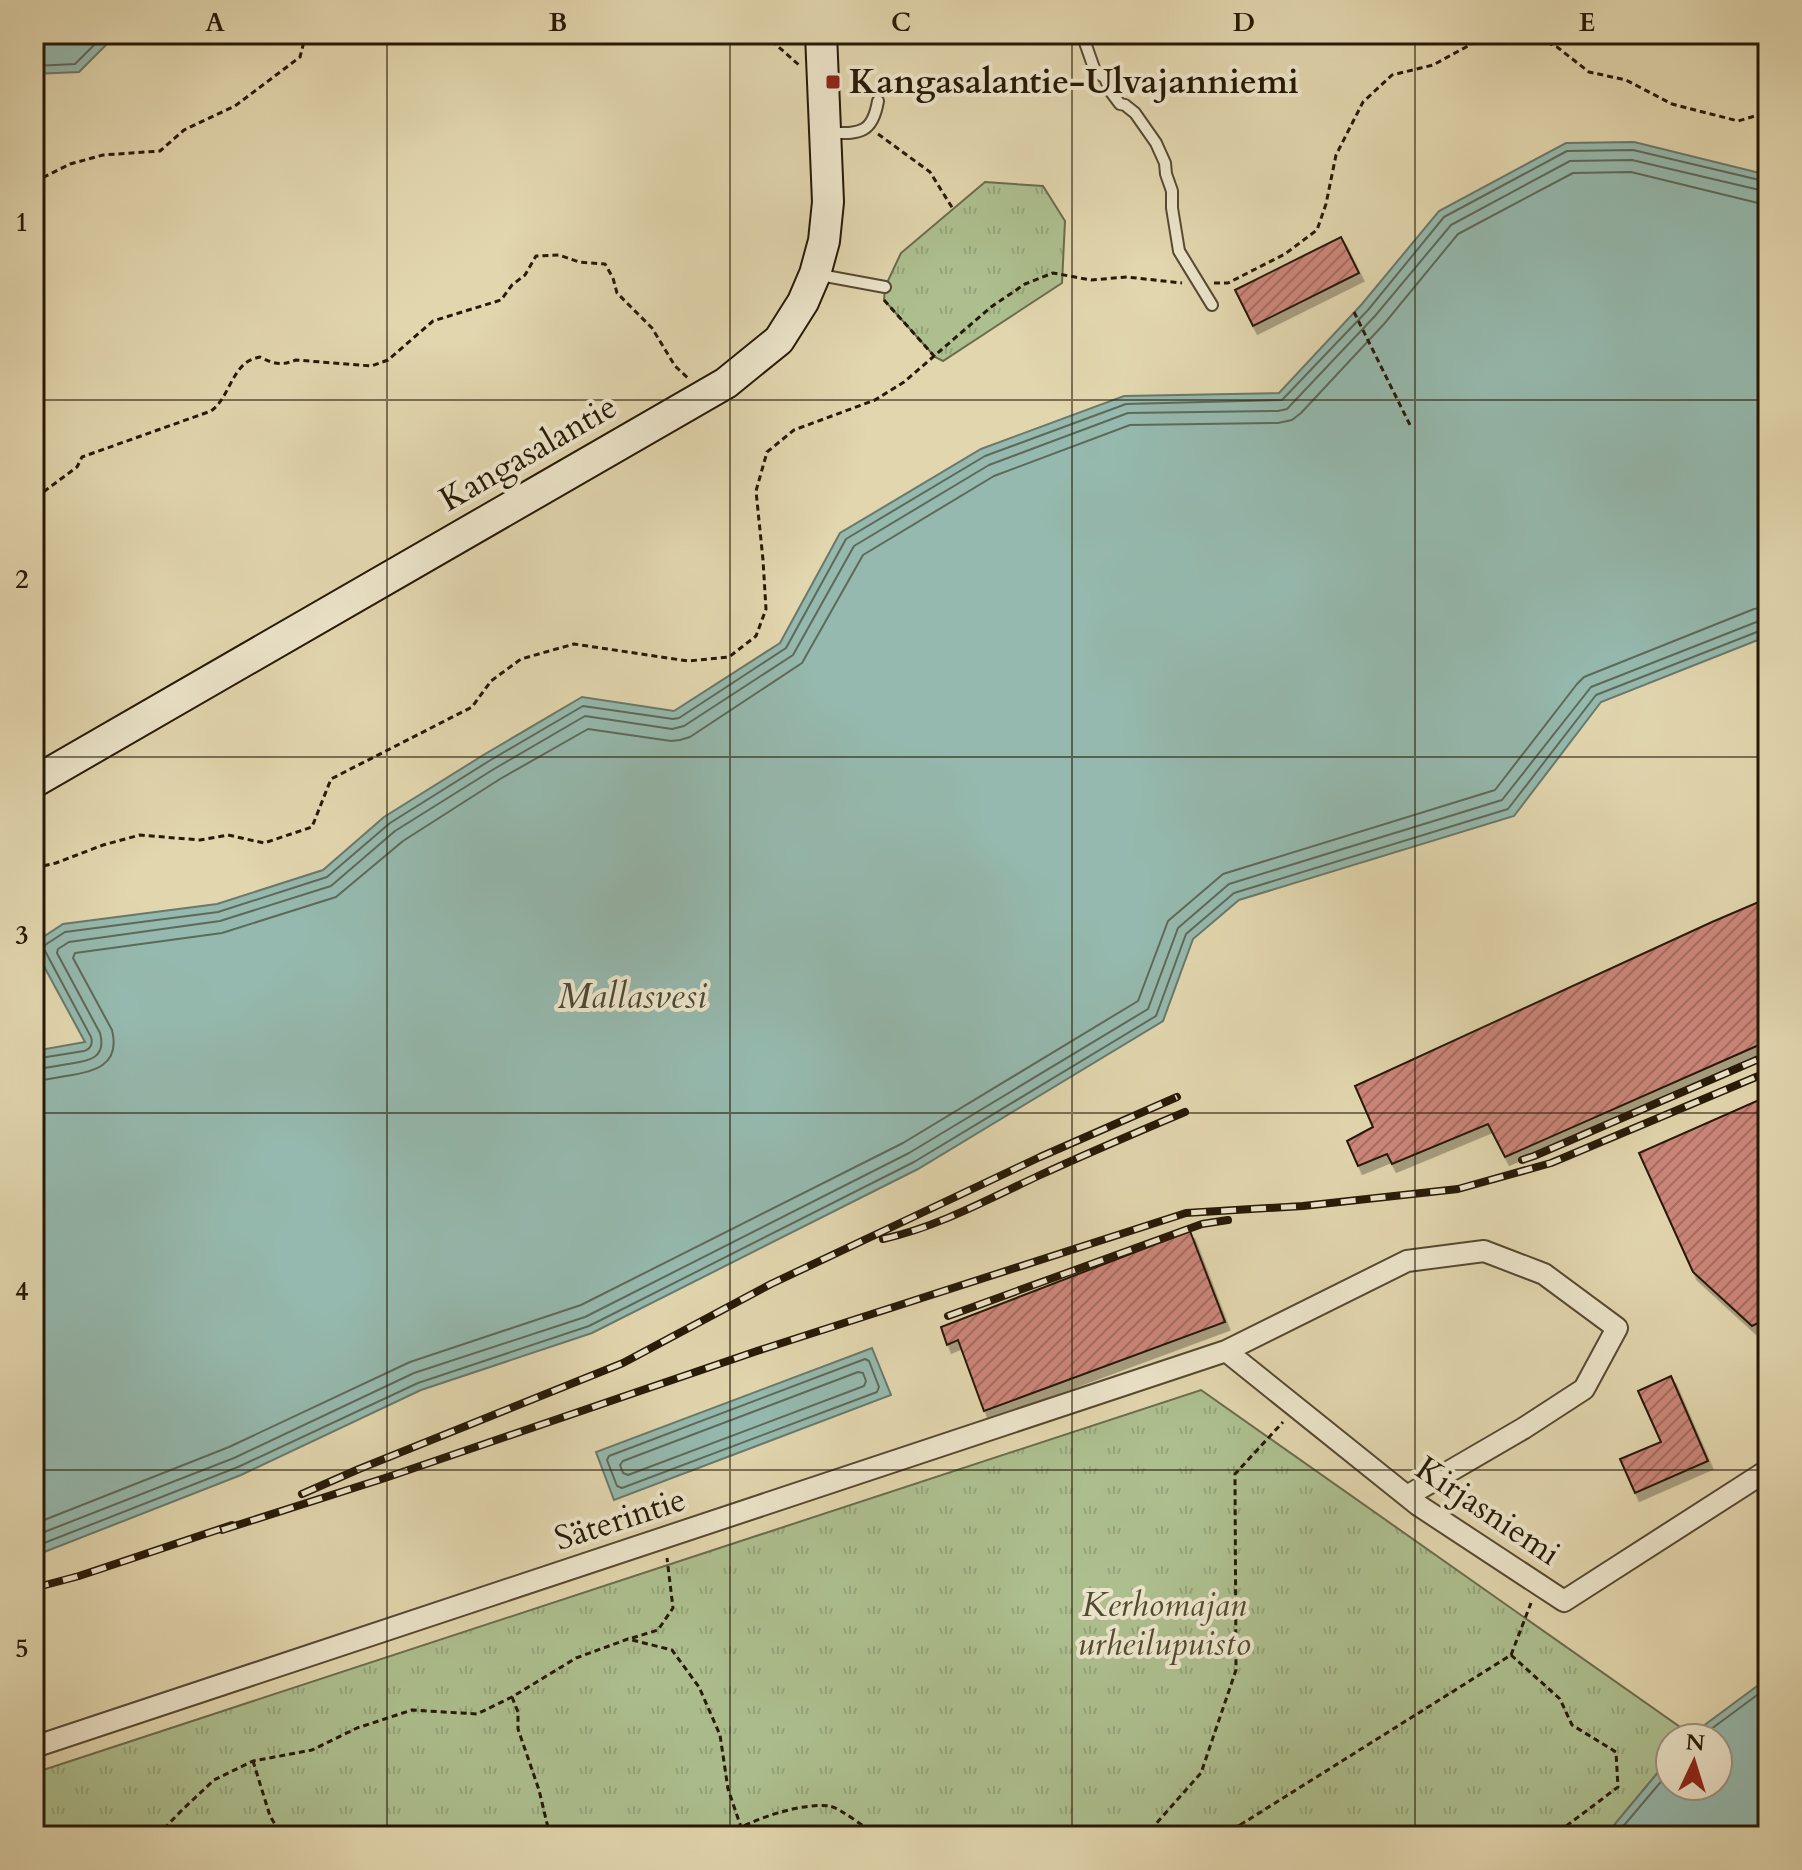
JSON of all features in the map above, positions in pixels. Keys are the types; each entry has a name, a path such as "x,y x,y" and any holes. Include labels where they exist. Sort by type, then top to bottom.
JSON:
{"main road":[{"name":"Kangasalantie","path":"34,782 726,383 779,340 803,302 824,241 828,202 821,34"}],"street":[{"name":"Säterintie","path":"34,1747 1226,1351 1407,1261 1484,1251 1544,1274 1617,1328 1584,1389 1407,1496"},
{"name":"Kirjasniemi","path":"1226,1351 1407,1496 1564,1601 1768,1470"}],"lane":[{"path":"1082,34 1095,71 1105,78 1120,104 1135,113 1156,143 1172,191 1179,251 1212,305"},
{"path":"825,133 852,133 868,127 876,116 878,101"},
{"path":"815,274 885,287"}],"path":[{"path":"34,182 70,164 103,155 160,151 184,130 235,106 300,57 306,34"},
{"path":"764,34 800,66 822,66"},
{"path":"34,868 140,835 200,840 228,835 264,843 312,827 331,779 472,707 491,681 521,659 574,644 688,661 729,657 756,636 766,609 756,491 767,452 794,430 875,400 904,382 991,307 1025,284 1053,273 1091,280 1127,277 1228,283 1285,254 1317,230 1336,155 1363,102 1392,75 1433,65 1477,41 1515,34"},
{"path":"1529,34 1557,47 1589,72 1626,80 1672,104 1738,121 1768,112"},
{"path":"868,127 930,172 953,209"},
{"path":"34,509 42,493 77,467 82,457 211,411 219,405 247,361 260,357 272,363 286,364 296,360 371,366 388,360 433,321 501,300 512,285 525,275 536,256 559,255 579,262 605,264 617,293 652,328 675,366 706,394"},
{"path":"885,287 884,300 935,357"},
{"path":"1354,312 1410,425"},
{"path":"1142,1836 1201,1773 1236,1670 1235,1474 1296,1407"},
{"path":"157,1836 214,1780 253,1761 312,1750 357,1728 412,1710 477,1714 512,1697 576,1658 658,1630 673,1608 664,1538"},
{"path":"1217,1836 1240,1825 1511,1655 1539,1584"},
{"path":"628,1639 672,1650 699,1687 720,1735 728,1789 744,1836"},
{"path":"1511,1655 1560,1699 1572,1725 1616,1752 1618,1787 1553,1836"},
{"path":"512,1697 518,1712 518,1729 539,1790 550,1836"},
{"path":"253,1761 270,1816 282,1836"},
{"path":"688,1836 700,1831 730,1834 741,1826 798,1807 832,1806 877,1836"},
{"path":"1240,1825 1291,1836"}],"green space":[{"path":"985,182 1043,186 1065,221 1062,283 943,361 935,357 884,300 885,287 901,253"},
{"name":"Kerhomajan urheilupuisto","path":"1201,1390 1673,1722 1654,1722 1654,1777 1605,1836 34,1836 34,1773"}],"water":[{"path":"34,34 117,34 79,72 34,74"},
{"name":"Mallasvesi","path":"1634,142 1768,175 1768,636 1601,702 1514,816 1239,900 1193,939 1163,1021 918,1169 592,1333 421,1390 241,1475 34,1556 34,1051 85,1042 34,943 63,924 217,904 323,870 384,817 582,697 674,711 780,643 840,533 981,449 1124,396 1279,393 1362,304 1439,211 1566,143"},
{"path":"872,1348 891,1395 614,1500 596,1452"},
{"path":"1768,1678 1768,1836 1605,1836 1654,1777 1654,1802 1734,1802 1734,1722 1709,1722"}],"building":[{"path":"1341,237 1359,273 1253,326 1235,290"},
{"path":"1768,898 1768,1041 1505,1157 1488,1124 1392,1164 1387,1154 1358,1166 1347,1141 1373,1127 1355,1086"},
{"path":"1768,1096 1768,1318 1752,1326 1693,1272 1639,1153"},
{"path":"1190,1231 1225,1322 984,1411 958,1340 947,1345 941,1327"},
{"path":"1671,1376 1708,1461 1635,1493 1620,1459 1661,1442 1638,1391"}],"railway":[{"path":"1522,1160 1768,1055"},
{"path":"222,1530 385,1478 757,1351 1186,1213 1303,1206 1458,1189 1551,1163 1768,1072"},
{"path":"302,1494 623,1363 771,1284 1040,1157 1177,1097"},
{"path":"883,1239 942,1220 1185,1112"},
{"path":"948,1316 1202,1224 1228,1220"},
{"path":"34,1588 232,1525"}],"place":[{"name":"Kangasalantie-Ulvajanniemi","path":"833,82"}]}
